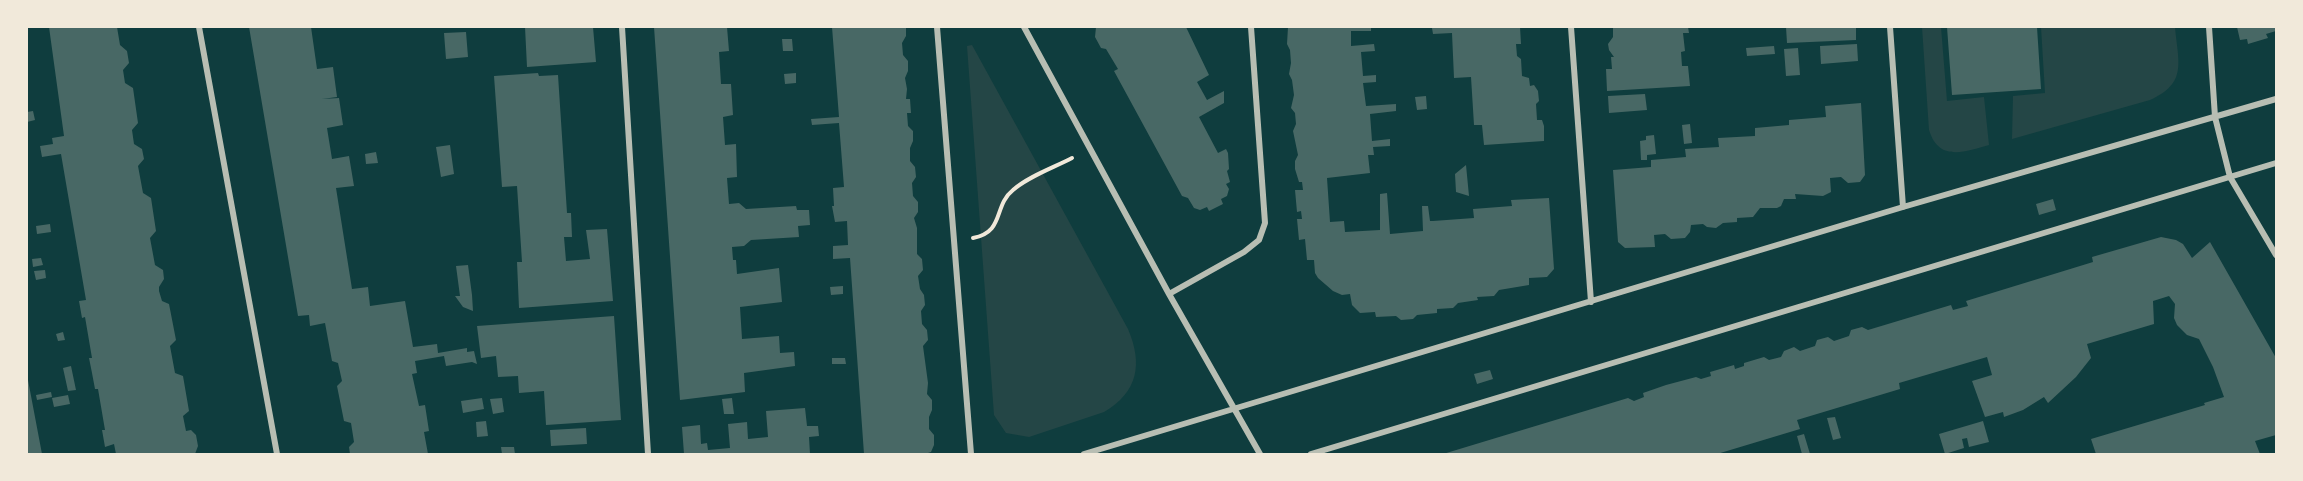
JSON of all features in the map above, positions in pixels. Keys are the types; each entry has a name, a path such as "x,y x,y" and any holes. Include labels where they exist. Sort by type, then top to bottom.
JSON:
{"street":[{"path":"199,27 277,454"},
{"path":"622,27 648,454"},
{"path":"937,27 971,454"},
{"path":"1024,27 1169,294 1260,454"},
{"path":"1169,294 1244,252 1259,240 1265,223 1251,27"},
{"path":"1571,27 1591,302"},
{"path":"1890,27 1903,207"},
{"path":"2209,27 2216,117 2230,177 2276,255"},
{"path":"1084,454 1903,207 2276,99"},
{"path":"1311,454 2276,163"}],"path":[{"path":"955,242 981,236 994,227 1003,204 1012,190 1090,149"}],"shaded area":[{"path":"1922,27 1941,27 1947,101 1984,97 1989,145 1953,152 1939,147 1933,140 1929,130"},
{"path":"2041,27 2175,27 2178,70 2175,79 2162,93 2150,100 2012,139 2013,96 2045,93"},
{"path":"972,45 1128,329 1135,354 1136,365 1130,386 1115,404 1104,412 1029,437 1006,433 994,415 967,46"}],"building":[{"path":"49,27 117,27 120,45 127,51 129,63 123,70 125,83 133,88 138,123 132,130 134,144 142,149 144,159 138,166 143,193 151,198 156,231 150,238 155,265 163,270 164,279 159,291 162,301 169,304 176,340 170,346 175,373 183,376 189,411 183,416 186,431 191,430 196,435 198,446 195,454 116,454 114,444 105,447 102,430 105,430 98,389 95,389 85,317 82,318 79,301 86,300 61,154 42,157 40,146 53,144 52,138 64,136"},
{"path":"249,27 311,27 317,69 333,67 337,97 322,99 339,98 343,125 327,128 332,159 349,156 354,186 336,188 352,289 368,287 370,306 405,301 413,347 437,344 438,353 467,348 467,352 474,351 477,364 472,362 446,366 444,356 415,361 417,373 412,374 419,406 425,405 429,431 424,432 428,454 350,454 349,447 354,442 351,423 344,421 337,386 342,381 338,363 332,361 325,323 310,326 309,315 298,316"},
{"path":"525,27 593,27 596,62 527,67"},
{"path":"654,27 727,27 729,51 719,52 721,84 731,84 733,115 723,117 725,145 736,144 737,177 727,178 729,204 739,203 746,209 796,206 797,210 809,210 810,225 798,226 799,237 751,240 744,246 732,247 737,274 779,268 782,302 740,307 742,339 779,336 780,353 794,352 795,366 744,373 745,392 680,400"},
{"path":"832,27 906,27 906,36 902,43 903,55 908,61 905,78 906,99 910,99 911,113 907,113 908,126 913,131 910,161 915,167 916,177 912,183 913,196 918,202 918,212 914,218 917,228 917,254 922,259 923,270 918,276 925,305 921,311 922,324 927,330 928,340 923,346 928,383 927,394 932,400 929,429 934,435 931,452 925,454 864,454 850,258 833,259 833,246 848,245 847,221 835,222 832,206 834,206 833,188 844,187 839,123 812,125 811,119 839,117"},
{"path":"1096,27 1186,27 1209,75 1197,82 1207,100 1224,91 1224,103 1199,117 1218,153 1226,149 1228,153 1229,169 1227,171 1230,182 1226,184 1229,189 1227,196 1221,199 1223,204 1209,211 1207,207 1200,210 1194,208 1188,198 1182,196 1114,71 1118,69 1106,49 1101,48 1095,37"},
{"path":"1288,27 1371,27 1371,31 1351,31 1351,46 1374,44 1375,51 1361,52 1363,76 1376,75 1376,82 1363,83 1366,106 1396,104 1396,111 1370,114 1372,141 1390,139 1390,146 1373,147 1374,155 1368,155 1370,173 1327,178 1330,222 1344,221 1345,232 1380,230 1380,194 1387,193 1390,234 1423,231 1422,206 1428,206 1430,221 1433,221 1474,218 1473,209 1512,206 1511,200 1549,198 1554,269 1547,277 1529,278 1529,285 1499,290 1494,296 1477,297 1478,300 1458,303 1453,308 1437,309 1437,313 1417,315 1413,319 1401,320 1396,316 1376,317 1375,312 1360,313 1352,305 1350,294 1342,295 1333,291 1318,278 1315,273 1314,260 1307,260 1305,239 1299,240 1297,219 1302,219 1301,211 1297,212 1295,190 1303,190 1302,182 1299,182 1295,169 1298,155 1293,131 1296,124 1295,113 1291,108 1294,95 1289,74 1291,63 1287,44"},
{"path":"1520,27 1521,44 1516,44 1517,56 1521,59 1522,76 1529,78 1530,86 1534,85 1538,91 1537,120 1542,120 1544,126 1544,141 1484,145 1482,125 1474,125 1471,77 1454,78 1452,33 1433,34 1432,28"},
{"path":"1613,27 1688,27 1689,33 1683,33 1685,51 1681,52 1682,66 1688,66 1690,86 1607,91 1606,69 1612,69 1611,57 1614,57 1608,44 1613,37"},
{"path":"1786,27 1856,27 1856,40 1787,43"},
{"path":"1947,27 2037,27 2041,89 1952,95"},
{"path":"2237,27 2276,27 2276,31 2266,34 2268,38 2248,44 2247,39 2240,40"},
{"path":"466,32 468,57 446,59 444,33"},
{"path":"782,39 792,39 793,51 783,51"},
{"path":"1857,44 1858,61 1821,64 1820,46"},
{"path":"1774,46 1775,54 1747,56 1746,48"},
{"path":"1798,48 1800,75 1786,76 1784,49"},
{"path":"538,73 539,76 558,75 567,213 571,213 572,237 564,237 566,261 590,259 586,230 607,229 613,301 519,308 517,262 522,262 517,186 502,187 494,76"},
{"path":"796,73 796,83 785,84 784,74"},
{"path":"1645,94 1647,110 1609,113 1608,96"},
{"path":"1426,96 1427,109 1417,110 1415,97"},
{"path":"1861,103 1865,175 1860,182 1848,183 1841,177 1830,178 1831,192 1823,196 1795,194 1796,199 1784,199 1781,206 1777,208 1760,208 1753,217 1737,218 1737,222 1723,223 1716,228 1703,224 1691,225 1690,232 1685,238 1671,239 1665,234 1654,235 1655,247 1625,248 1618,242 1613,170 1651,167 1651,160 1686,157 1685,149 1719,147 1718,138 1755,136 1755,128 1789,125 1789,120 1826,117 1825,106"},
{"path":"33,111 35,120 27,122 27,112"},
{"path":"1690,124 1692,143 1684,144 1682,125"},
{"path":"1654,135 1656,154 1647,155 1647,160 1641,160 1640,141 1646,140 1646,136"},
{"path":"450,145 454,174 441,177 436,147"},
{"path":"376,152 378,163 366,164 365,154"},
{"path":"1466,165 1469,196 1456,192 1455,174"},
{"path":"2053,199 2056,210 2039,215 2036,204"},
{"path":"50,224 51,232 37,234 36,226"},
{"path":"2161,237 2183,244 2192,258 2210,242 2276,358 2276,435 2255,441 2260,454 2096,454 2091,439 2205,405 2204,403 2224,397 2199,339 2187,335 2177,325 2174,318 2175,304 2169,296 2153,301 2154,324 2087,344 2091,358 2076,377 2048,403 2044,397 2023,410 2004,417 2003,412 1985,417 1972,381 1992,375 1987,357 1899,383 1900,389 1797,420 1800,429 1717,454 1443,454 1628,398 1634,401 1644,397 1643,393 1696,377 1701,379 1711,376 1710,372 1734,365 1735,369 1744,366 1744,363 1764,357 1769,360 1781,357 1784,351 1794,347 1800,351 1815,346 1817,340 1828,337 1834,341 1849,336 1851,330 1862,327 1868,330 1951,305 1953,310 1968,306 1966,301 2093,262 2092,257"},
{"path":"41,258 43,265 33,267 32,259"},
{"path":"468,265 473,311 463,307 455,296 460,296 456,266"},
{"path":"45,270 46,278 36,280 34,271"},
{"path":"843,286 843,294 831,295 830,287"},
{"path":"614,316 621,420 546,425 544,391 519,393 518,376 498,377 496,356 481,358 477,326"},
{"path":"63,332 65,340 58,341 56,334"},
{"path":"832,358 845,358 846,364 832,364"},
{"path":"71,366 76,390 68,391 63,368"},
{"path":"1490,370 1493,379 1477,384 1474,374"},
{"path":"28,380 42,454 27,454"},
{"path":"51,392 52,397 37,400 36,395"},
{"path":"68,395 70,404 54,407 52,398"},
{"path":"482,398 484,409 463,413 461,401"},
{"path":"502,398 504,412 493,414 490,399"},
{"path":"732,398 734,414 724,414 722,399"},
{"path":"805,408 807,426 818,426 819,436 809,437 810,454 684,454 682,427 700,425 701,444 707,443 708,450 730,448 728,424 747,422 748,439 768,437 766,411"},
{"path":"1835,417 1841,438 1833,440 1827,418"},
{"path":"486,421 488,436 477,437 476,422"},
{"path":"1983,421 1989,442 1969,447 1967,438 1962,439 1964,448 1945,454 1939,434"},
{"path":"586,428 587,444 551,446 550,430"},
{"path":"1804,434 1810,454 1802,454 1797,436"},
{"path":"501,447 514,447 515,454 502,454"}]}
